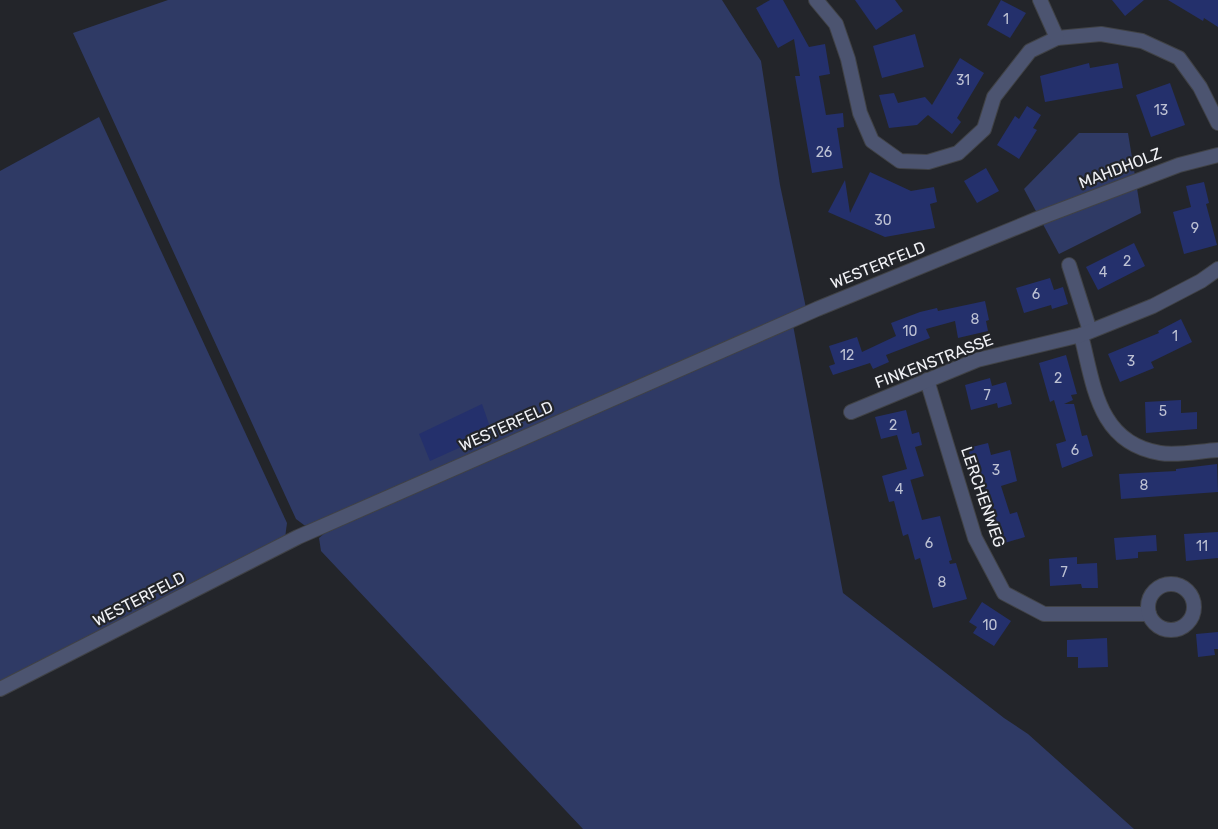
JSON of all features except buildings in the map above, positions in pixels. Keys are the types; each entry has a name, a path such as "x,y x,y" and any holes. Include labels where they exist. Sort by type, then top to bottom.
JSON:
{"street":[{"path":"816,0 836,24 848,60 860,114 872,142 900,160 928,162 958,153 984,129 994,97 1030,51 1057,38 1101,34 1142,41 1179,58 1200,87 1218,123"},
{"path":"1040,0 1057,38"},
{"name":"MAHDHOLZ","path":"1037,219 1179,165 1218,155"},
{"name":"WESTERFELD","path":"0,689 298,537 817,309 1037,219"},
{"path":"1069,265 1098,400 1112,429 1137,447 1162,453 1218,450"},
{"name":"FINKENSTRASSE","path":"851,412 977,360 1085,333 1153,306 1201,281 1218,269"},
{"name":"LERCHENWEG","path":"927,380 975,538 994,579 1004,593 1044,614 1149,614"}],"shaded area":[{"path":"168,0 722,0 761,61 780,185 806,308 313,526 304,525 296,519 73,33"},
{"path":"99,117 287,523 285,538 0,684 0,171"},
{"path":"1079,133 1128,133 1141,213 1059,254 1024,189"},
{"path":"793,325 843,593 1004,718 1028,734 1134,829 583,829 321,551 319,538 327,531"}]}
